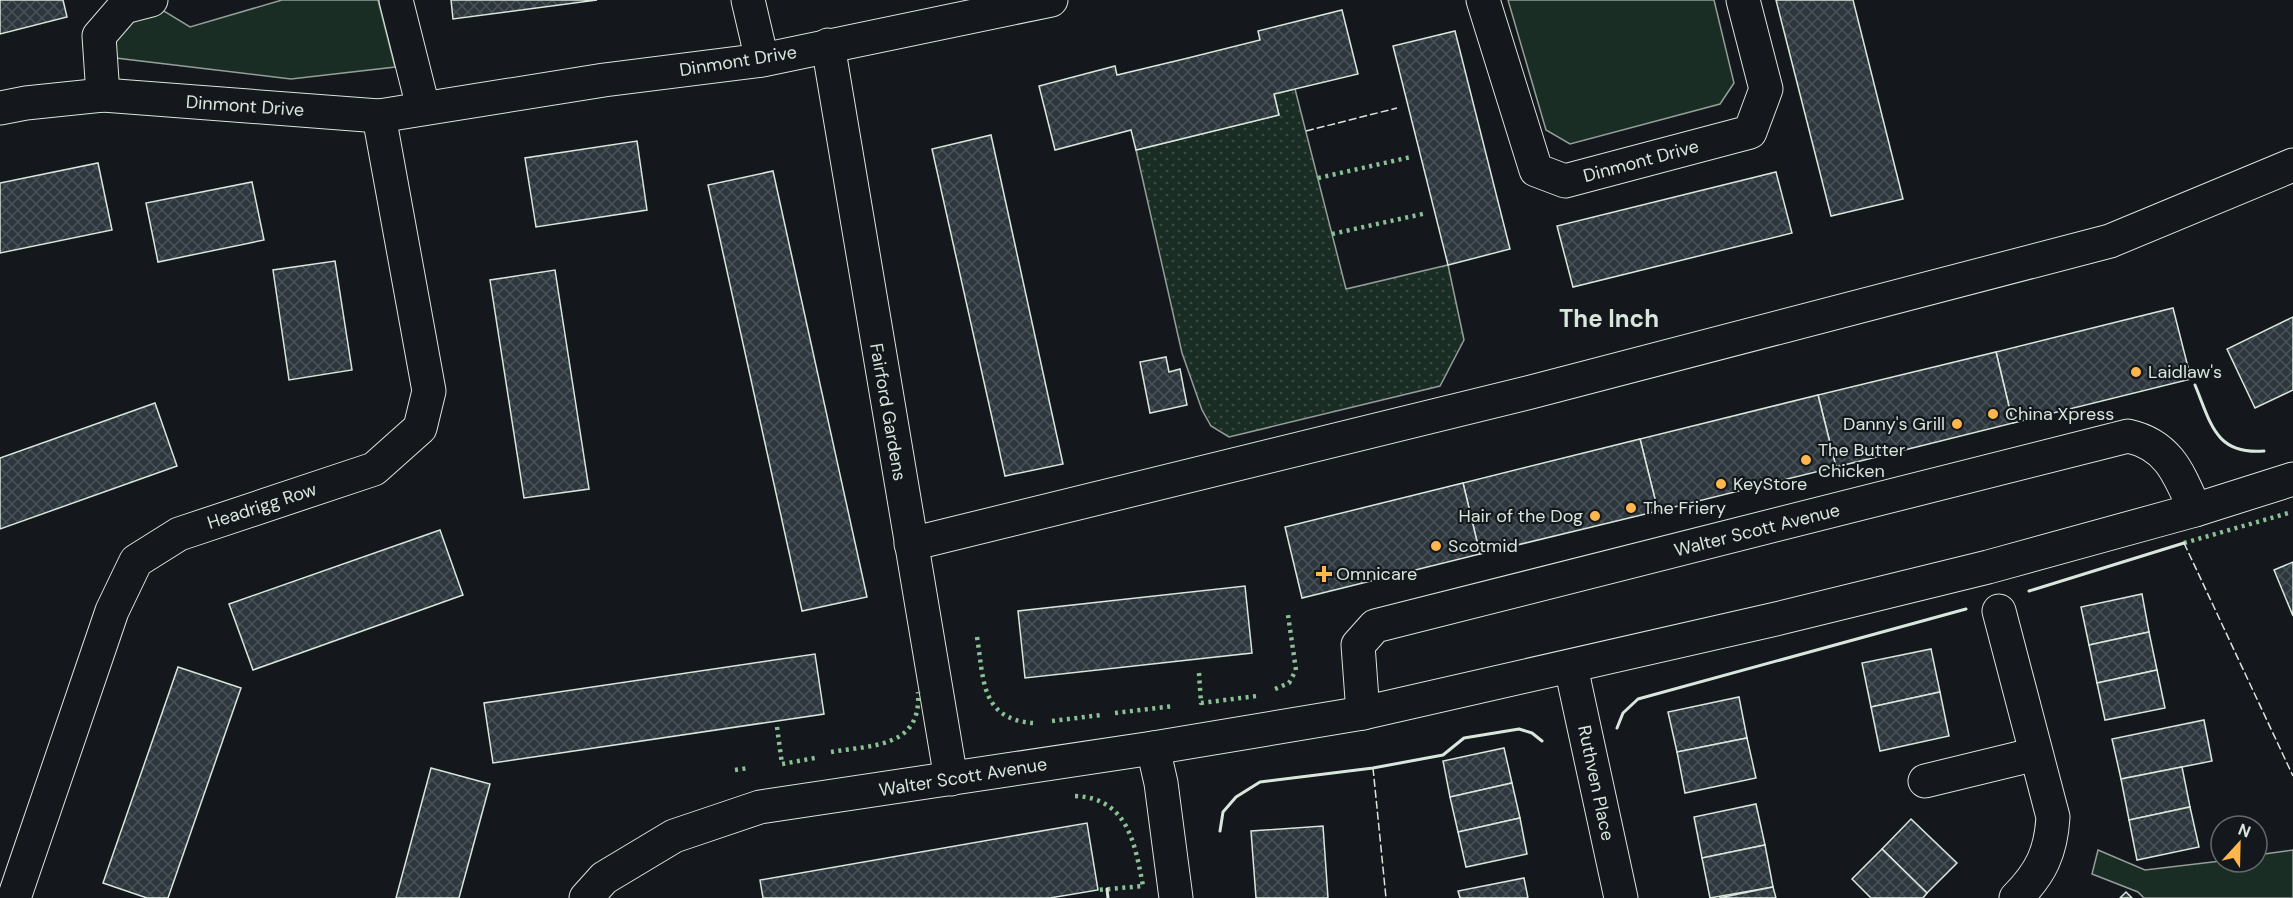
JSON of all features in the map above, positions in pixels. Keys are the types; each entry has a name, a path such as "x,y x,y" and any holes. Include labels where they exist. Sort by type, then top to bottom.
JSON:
{"street":[{"path":"103,95 99,36 124,7 151,0"},
{"path":"396,0 423,107"},
{"path":"748,0 762,60"},
{"name":"Dinmont Drive","path":"0,108 103,95 379,116 423,107 762,60 1051,0"},
{"name":"Dinmont Drive","path":"1483,0 1536,170 1565,181 1750,132 1766,89 1743,0"},
{"name":"Fairford Gardens","path":"828,45 951,779"},
{"name":"Headrigg Row","path":"14,898 112,610 136,561 179,534 374,469 420,428 429,391 379,116"},
{"path":"910,544 1531,392 2110,241 2293,165"},
{"name":"Walter Scott Avenue","path":"1363,713 1358,645 1375,626 2128,436 2147,441 2167,456 2195,510"},
{"name":"Walter Scott Avenue","path":"586,898 604,878 674,836 760,807 1153,748 1363,713 1571,667 1988,567 2195,510 2293,479"},
{"path":"1999,611 2053,817 2052,839 2047,858 2016,898"},
{"name":"Ruthven Place","path":"1571,667 1621,898"},
{"path":"1153,748 1161,783 1176,898"},
{"path":"1925,781 2036,754"}],"green space":[{"path":"282,0 378,0 395,67 291,79 116,58 115,33 129,21 164,11 190,27"},
{"path":"1508,0 1714,0 1734,83 1720,104 1570,144 1546,130"},
{"path":"1295,89 1346,289 1448,265 1464,340 1440,386 1229,437 1211,426 1202,410 1182,353 1136,150 1279,115 1274,94"},
{"path":"2098,850 2145,870 2209,862 2209,874 2269,874 2269,853 2293,850 2293,898 2144,898 2138,892 2092,874"}],"building":[{"path":"0,0 63,0 67,17 0,34"},
{"path":"451,0 597,0 453,19"},
{"path":"1776,0 1853,0 1903,199 1831,216"},
{"path":"1342,10 1358,74 1274,94 1279,115 1136,150 1131,130 1055,150 1039,86 1115,66 1117,75 1260,40 1258,31"},
{"path":"1455,31 1510,249 1448,265 1393,46"},
{"path":"991,135 1063,464 1005,476 932,149"},
{"path":"637,141 647,210 536,227 525,158"},
{"path":"98,163 112,230 0,253 0,183"},
{"path":"773,171 867,597 802,611 708,185"},
{"path":"1776,172 1792,233 1573,287 1557,226"},
{"path":"252,182 264,240 158,262 146,203"},
{"path":"335,261 352,370 289,380 273,270"},
{"path":"555,270 589,489 524,498 490,280"},
{"path":"2173,308 2191,379 2013,423 1996,352"},
{"path":"2293,317 2293,390 2255,408 2227,349"},
{"path":"1996,352 2013,423 1836,467 1818,395"},
{"path":"1166,357 1169,372 1180,369 1187,405 1150,413 1140,362"},
{"path":"1818,395 1836,467 1658,511 1640,439"},
{"path":"155,403 177,466 0,529 0,458"},
{"path":"1640,439 1658,511 1480,554 1463,483"},
{"path":"1463,483 1480,554 1302,598 1285,527"},
{"path":"440,530 463,595 253,670 229,604"},
{"path":"2293,562 2293,616 2274,570"},
{"path":"1245,586 1252,653 1025,678 1018,611"},
{"path":"2142,594 2149,632 2089,645 2081,607"},
{"path":"2149,632 2157,670 2097,683 2089,645"},
{"path":"1931,649 1940,692 1871,707 1862,663"},
{"path":"815,654 824,714 493,763 484,703"},
{"path":"178,667 241,688 168,898 147,898 103,883"},
{"path":"2157,670 2165,708 2105,720 2097,683"},
{"path":"1940,692 1949,736 1880,751 1871,707"},
{"path":"1739,697 1747,738 1677,752 1668,712"},
{"path":"2204,720 2212,761 2121,779 2112,739"},
{"path":"1747,738 1756,778 1685,793 1677,752"},
{"path":"1504,748 1512,783 1450,797 1443,761"},
{"path":"2182,767 2190,807 2129,820 2121,779"},
{"path":"431,768 490,784 459,898 396,898"},
{"path":"1512,783 1520,818 1458,832 1450,797"},
{"path":"1756,804 1765,845 1702,858 1694,817"},
{"path":"2190,807 2199,847 2137,860 2129,820"},
{"path":"1520,818 1527,854 1466,867 1458,832"},
{"path":"1911,819 1957,863 1927,893 1882,849"},
{"path":"1087,823 1098,890 1050,898 763,898 760,880"},
{"path":"1323,826 1328,898 1256,898 1251,831"},
{"path":"1765,845 1773,887 1710,898 1702,858"},
{"path":"1882,849 1927,893 1923,898 1871,898 1852,879"},
{"path":"1524,878 1528,898 1460,898 1458,891"},
{"path":"1773,887 1776,898 1719,898"},
{"path":"2126,892 2132,898 2120,898"}],"hedge":[{"path":"1318,178 1411,157"},
{"path":"1332,234 1427,213"},
{"path":"2184,543 2292,512"},
{"path":"1275,689 1289,683 1296,670 1288,615"},
{"path":"977,637 984,682 994,705 1003,714 1016,720 1033,723"},
{"path":"1199,673 1201,703 1257,696"},
{"path":"831,752 878,745 903,734 912,724 917,710 918,692"},
{"path":"1115,713 1174,706"},
{"path":"1052,721 1101,715"},
{"path":"777,727 782,764 815,758"},
{"path":"735,770 748,768"},
{"path":"1075,796 1093,799 1107,805 1118,814 1126,826 1136,854 1143,886 1098,890"}],"fence":[{"path":"1306,131 1397,108"},
{"path":"2184,543 2293,776"},
{"path":"1373,768 1386,898"}],"wall":[{"path":"2195,385 2211,424 2225,442 2235,448 2264,451"},
{"path":"2029,591 2184,543"},
{"path":"1617,728 1623,713 1638,699 1966,609"},
{"path":"1220,831 1223,812 1236,797 1260,782 1373,768 1443,755 1464,738 1519,729 1532,733 1542,741"},
{"path":"1107,889 1108,898"}],"place":[{"name":"Laidlaw's","path":"2136,372"},
{"name":"China Xpress","path":"1993,414"},
{"name":"Danny's Grill","path":"1957,424"},
{"name":"The Butter Chicken","path":"1806,460"},
{"name":"KeyStore","path":"1721,484"},
{"name":"The Friery","path":"1631,508"},
{"name":"Hair of the Dog","path":"1595,516"},
{"name":"Scotmid","path":"1436,546"},
{"name":"Omnicare","path":"1324,574"}],"district":[{"name":"The Inch","path":"1609,318"}]}
